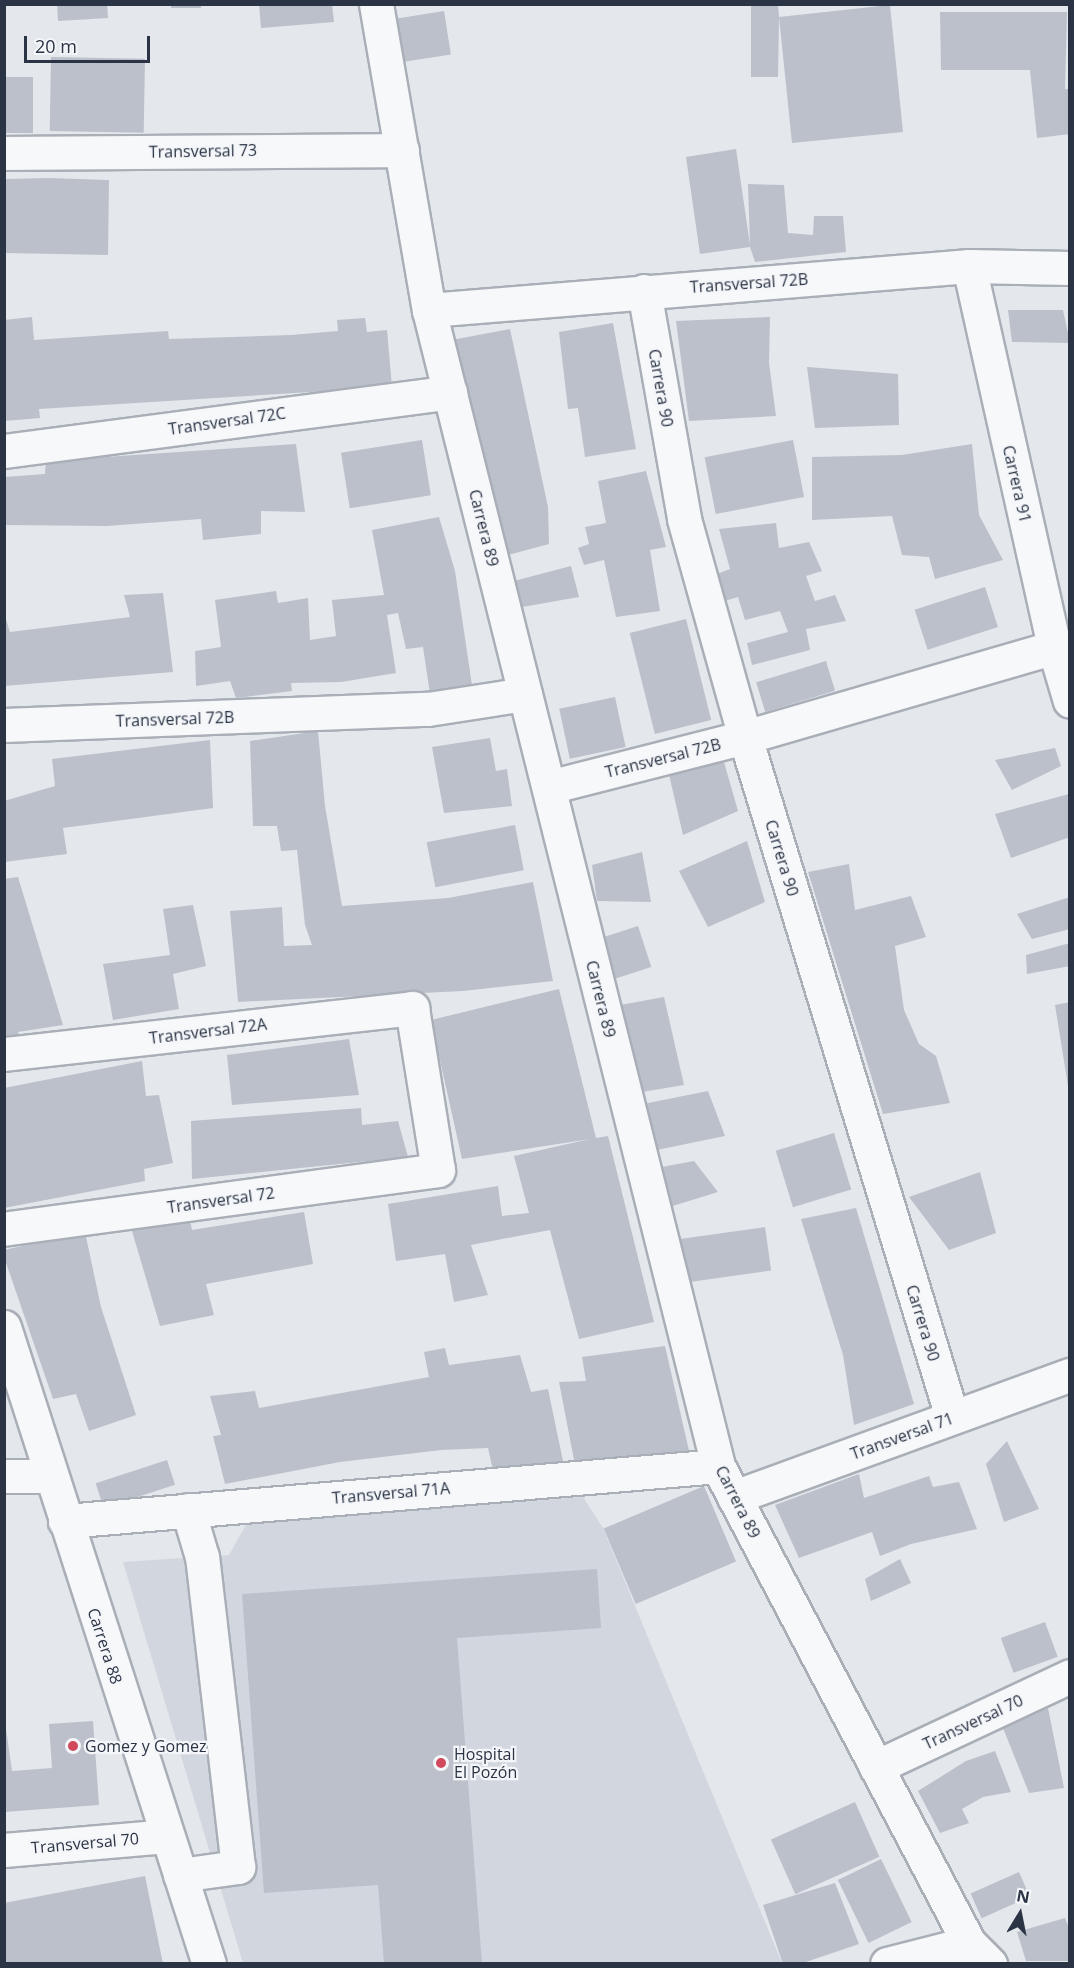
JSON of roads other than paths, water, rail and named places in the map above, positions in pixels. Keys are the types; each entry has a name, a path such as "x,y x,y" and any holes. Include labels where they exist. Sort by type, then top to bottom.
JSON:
{"street":[{"name":"Carrera 89","path":"376,4 429,310 718,1466 876,1767 980,1953"},
{"name":"Transversal 73","path":"4,153 402,150"},
{"name":"Transversal 72B","path":"429,310 969,266 1070,268"},
{"name":"Carrera 91","path":"969,266 1054,647 1070,700"},
{"name":"Carrera 90","path":"644,291 684,519 745,737 952,1417"},
{"name":"Transversal 72C","path":"4,451 450,392"},
{"name":"Transversal 72B","path":"549,787 745,737 1054,647"},
{"name":"Transversal 72B","path":"4,725 428,709 525,694"},
{"name":"Transversal 72A","path":"4,1054 412,1008 438,1170"},
{"name":"Transversal 72","path":"4,1229 438,1170"},
{"name":"Carrera 88","path":"4,1327 64,1521 209,1964"},
{"name":"Transversal 71","path":"734,1497 1070,1375"},
{"name":"Transversal 71A","path":"64,1521 718,1466"},
{"path":"4,1476 51,1476"},
{"path":"180,1875 238,1867 202,1557 188,1510"},
{"name":"Transversal 70","path":"876,1767 1070,1676"},
{"name":"Transversal 70","path":"4,1850 166,1836"},
{"path":"887,1964 980,1953"}],"place":[{"name":"Gomez y Gomez","path":"73,1746"},
{"name":"Hospital El Pozón","path":"441,1763"}]}
